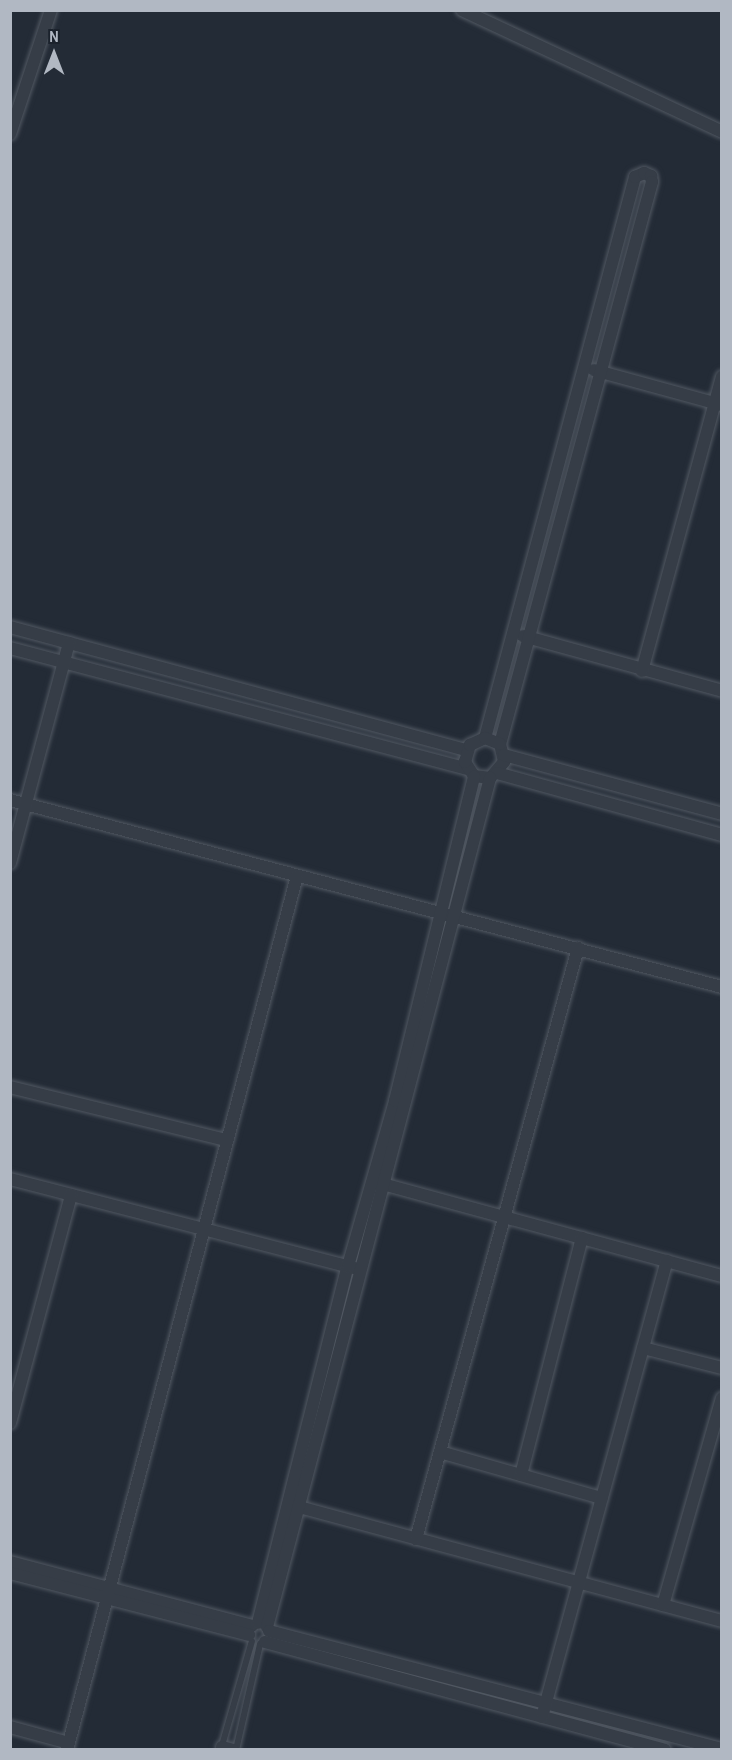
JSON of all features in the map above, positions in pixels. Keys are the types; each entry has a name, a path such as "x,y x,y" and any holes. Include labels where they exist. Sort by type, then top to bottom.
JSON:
{"street":[{"path":"10,134 51,10"},
{"path":"462,10 722,132"},
{"path":"259,1634 293,1505 362,1270 454,915 502,750 528,638 652,182 651,176 644,173 634,177 485,738"},
{"path":"584,367 718,404"},
{"path":"642,671 718,404 722,377"},
{"path":"10,627 466,750"},
{"path":"513,634 722,691"},
{"path":"10,863 69,643"},
{"path":"10,648 471,772 494,775 722,835"},
{"path":"466,750 475,741 485,738"},
{"path":"485,738 502,750 722,814"},
{"path":"293,1505 348,1266 441,912 471,772 466,750"},
{"path":"10,800 722,987"},
{"path":"10,1727 68,1746 110,1594 202,1230 297,876"},
{"path":"417,1539 578,948"},
{"path":"10,1087 226,1140"},
{"path":"10,1179 362,1270"},
{"path":"372,1181 722,1276"},
{"path":"10,1423 71,1195"},
{"path":"521,1475 582,1238"},
{"path":"542,1717 667,1261"},
{"path":"644,1348 722,1368"},
{"path":"663,1605 722,1398"},
{"path":"440,1452 602,1498"},
{"path":"293,1505 722,1621"},
{"path":"10,1562 110,1594 259,1634 651,1748 665,1749"},
{"path":"10,1573 110,1594"},
{"path":"259,1634 546,1703 722,1749"}],"lane":[{"path":"228,1749 259,1634"},
{"path":"228,1749 259,1634"}]}
